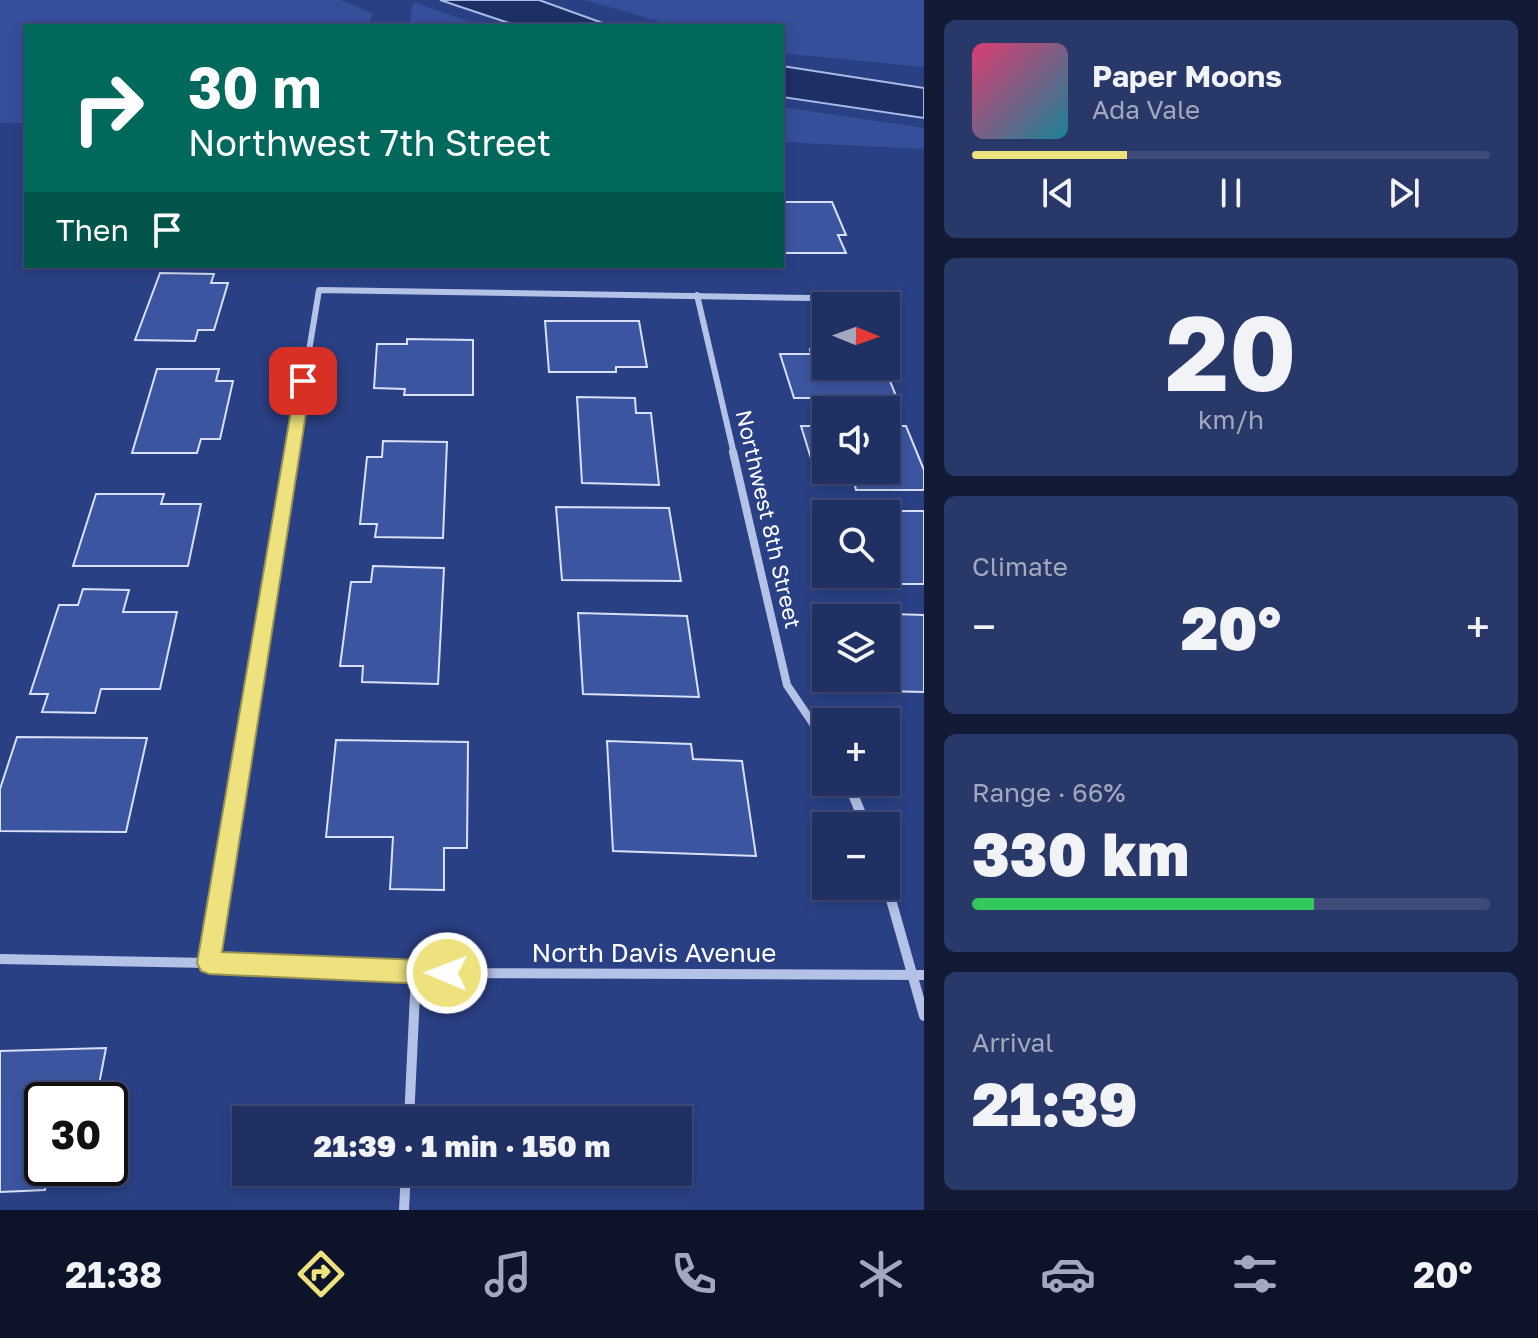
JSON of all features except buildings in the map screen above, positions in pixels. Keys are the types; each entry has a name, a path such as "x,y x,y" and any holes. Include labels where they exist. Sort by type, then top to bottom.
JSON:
{"street":[{"path":"209,963 319,290 812,298"},
{"name":"Northwest 8th Street","path":"697,295 787,685 812,722"},
{"path":"892,900 919,975 924,1016"},
{"name":"North Davis Avenue","path":"0,959 209,963 416,973 919,975"},
{"path":"410,1106 416,973"},
{"path":"404,1210 405,1186"}],"shaded area":[{"path":"0,0 341,0 373,14 368,24 24,24 24,123 0,123"},
{"path":"440,0 539,0 605,24 512,24"},
{"path":"584,0 924,0 924,67 784,53 784,24 669,24"},
{"path":"413,2 476,24 409,24"},
{"path":"784,66 924,88 924,118 784,97"},
{"path":"784,107 924,128 924,149 784,142"}],"route":[{"path":"303,381 209,963 447,973"}]}
